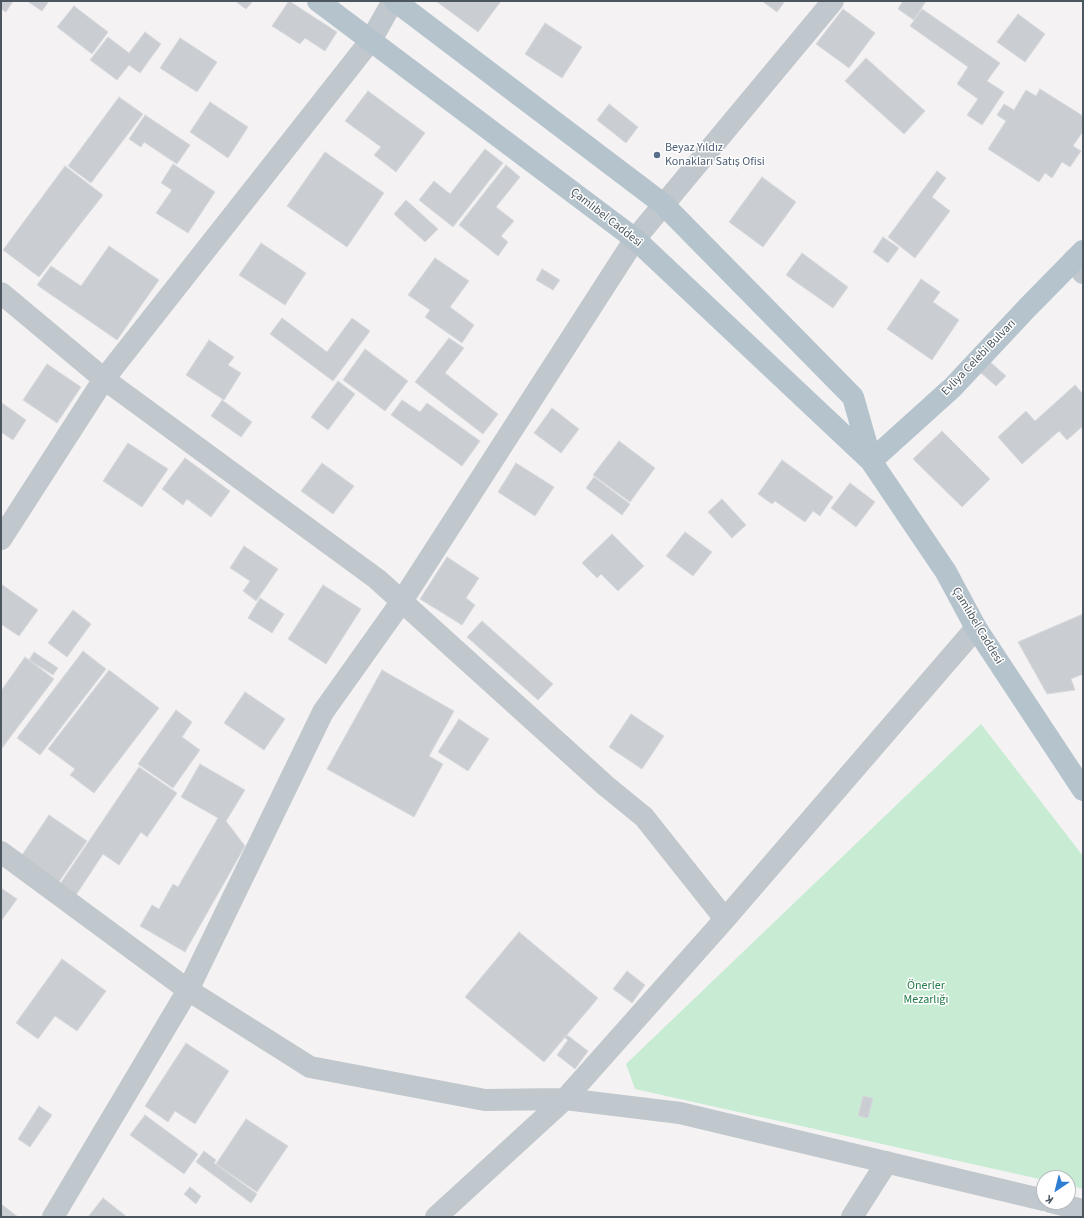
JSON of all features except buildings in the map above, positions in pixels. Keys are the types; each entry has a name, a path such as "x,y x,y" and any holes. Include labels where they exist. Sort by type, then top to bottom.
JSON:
{"main road":[{"name":"Çamlıbel Caddesi","path":"318,1 635,239 871,461 946,572 976,628 1083,790"},
{"name":"Çamlıbel Caddesi","path":"394,1 663,204 853,397 871,461"},
{"name":"Evliya Celebi Bulvarı","path":"871,461 953,387 1080,262"}],"street":[{"path":"1,539 104,379 371,40 394,1"},
{"path":"53,1217 188,990 323,712 402,601 635,239 834,1"},
{"path":"1,293 104,379 377,579 606,786 644,817 725,919"},
{"path":"436,1217 565,1099 725,919 976,628"},
{"path":"1,852 188,990 310,1067 485,1100 565,1099 680,1113 1036,1198"},
{"path":"852,1217 887,1162"}],"green space":[{"name":"Önerler Mezarlığı","path":"981,724 1083,856 1083,1189 1076,1187 1076,1170 1036,1170 1036,1178 635,1089 626,1064"}],"place":[{"name":"Beyaz Yıldız Konakları Satış Ofisi","path":"657,155"}]}
